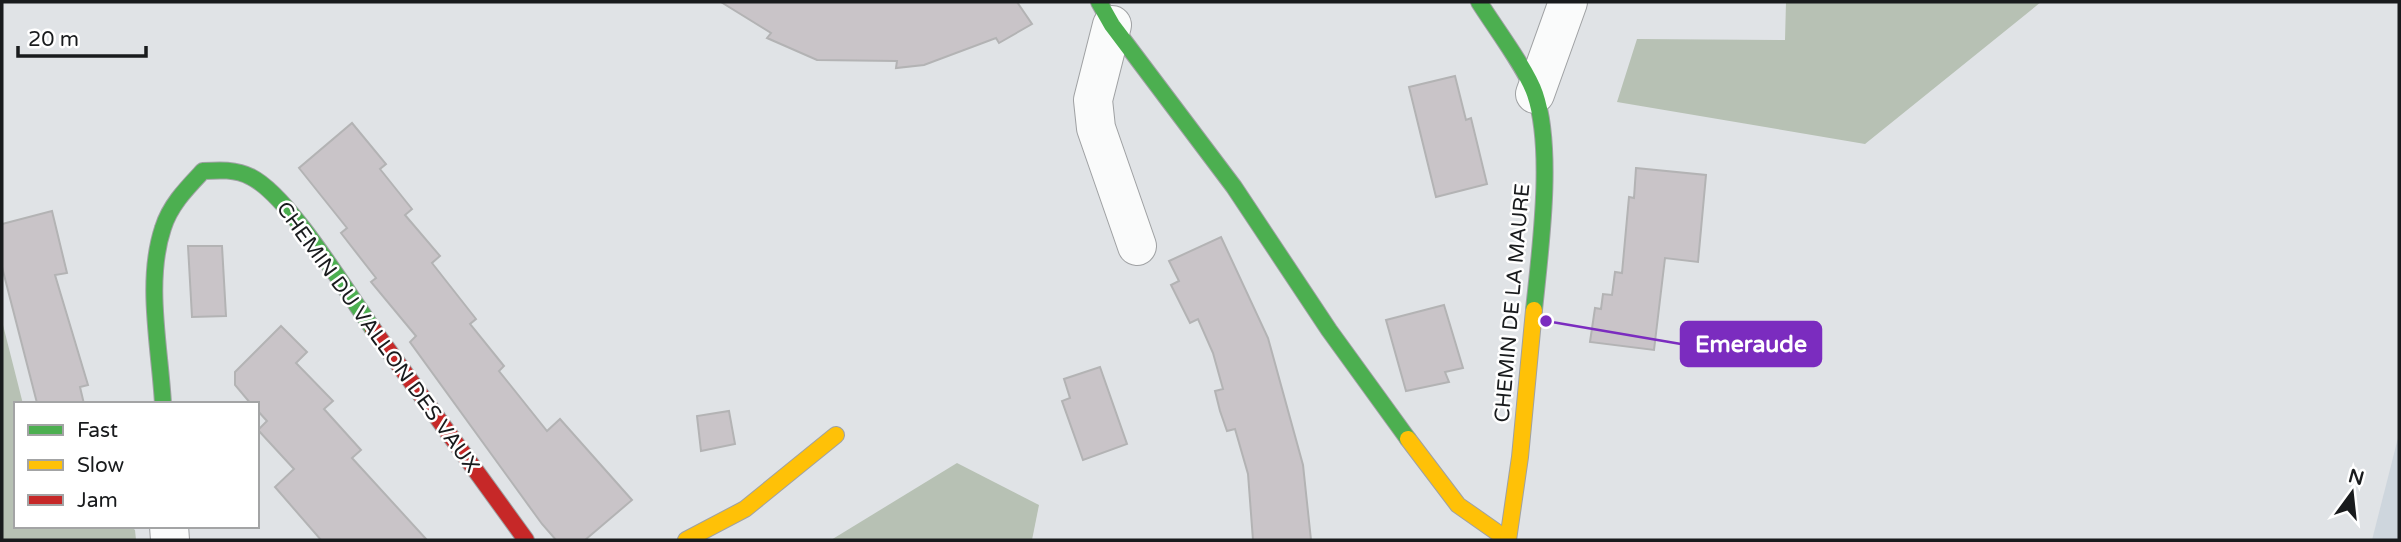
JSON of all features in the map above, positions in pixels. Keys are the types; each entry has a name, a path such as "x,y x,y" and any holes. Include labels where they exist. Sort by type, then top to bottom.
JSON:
{"street":[{"name":"CHEMIN DE LA MAURE","path":"1479,2 1535,94 1542,140 1544,205 1520,457 1508,540"},
{"path":"1535,94 1568,2"},
{"path":"1106,13 1093,100 1096,128 1137,246"},
{"path":"1106,13 1234,187 1329,330 1422,459 1458,505 1508,540"},
{"name":"CHEMIN DU VALLON DES VAUX","path":"163,402 157,267 162,228 178,197 203,171 228,168 255,176 279,198 526,540"},
{"path":"686,540 745,509 836,435"}],"shaded area":[{"path":"1786,2 2041,2 1865,144 1617,102 1637,39 1785,40"},
{"path":"2,321 22,402 14,402 14,528 132,528 136,540 2,540"},
{"path":"2399,434 2399,540 2372,540"},
{"path":"957,463 1039,505 1032,540 831,540"}],"building":[{"path":"721,2 1017,2 1032,24 999,43 996,38 924,65 896,68 897,61 817,60 767,38 771,33"},
{"path":"1455,76 1466,120 1471,118 1487,184 1436,197 1409,87"},
{"path":"352,123 386,164 380,169 412,209 405,215 440,256 432,263 476,319 470,324 504,366 499,371 547,431 560,419 632,500 585,540 556,540 542,524 410,342 416,336 371,282 376,278 341,233 347,228 299,168"},
{"path":"1636,168 1706,175 1698,262 1665,258 1654,350 1590,342 1595,308 1601,309 1603,294 1612,295 1615,272 1622,273 1629,197 1634,198"},
{"path":"52,211 67,273 55,275 88,385 80,387 84,402 37,402 2,267 2,224"},
{"path":"1221,237 1268,338 1303,465 1311,540 1253,540 1248,474 1235,429 1227,431 1220,411 1215,391 1223,389 1213,353 1198,319 1190,323 1171,285 1179,281 1169,261"},
{"path":"188,246 222,246 226,316 192,317"},
{"path":"1444,305 1463,368 1445,372 1449,382 1406,391 1386,320"},
{"path":"281,326 307,352 296,363 333,401 324,409 361,450 352,458 427,540 321,540 275,487 294,469 259,431 267,421 259,412 259,402 249,402 235,385 235,372"},
{"path":"1100,367 1127,444 1083,460 1062,401 1070,398 1064,379"},
{"path":"729,411 735,444 701,451 697,416"}],"traffic: fast":[{"path":"1099,2 1112,25 1234,187 1329,330 1408,439"},
{"path":"1479,2 1531,84 1541,117 1544,201 1534,310"},
{"path":"163,402 154,293 158,249 170,212 203,171 239,173 266,187 299,223 373,329"}],"traffic: slow":[{"path":"1508,540 1520,457 1534,310"},
{"path":"686,540 745,509 836,435"},
{"path":"1408,439 1458,505 1508,540"}],"traffic: jam":[{"path":"373,329 526,540"}],"place":[{"name":"Emeraude","path":"1546,321"}]}
